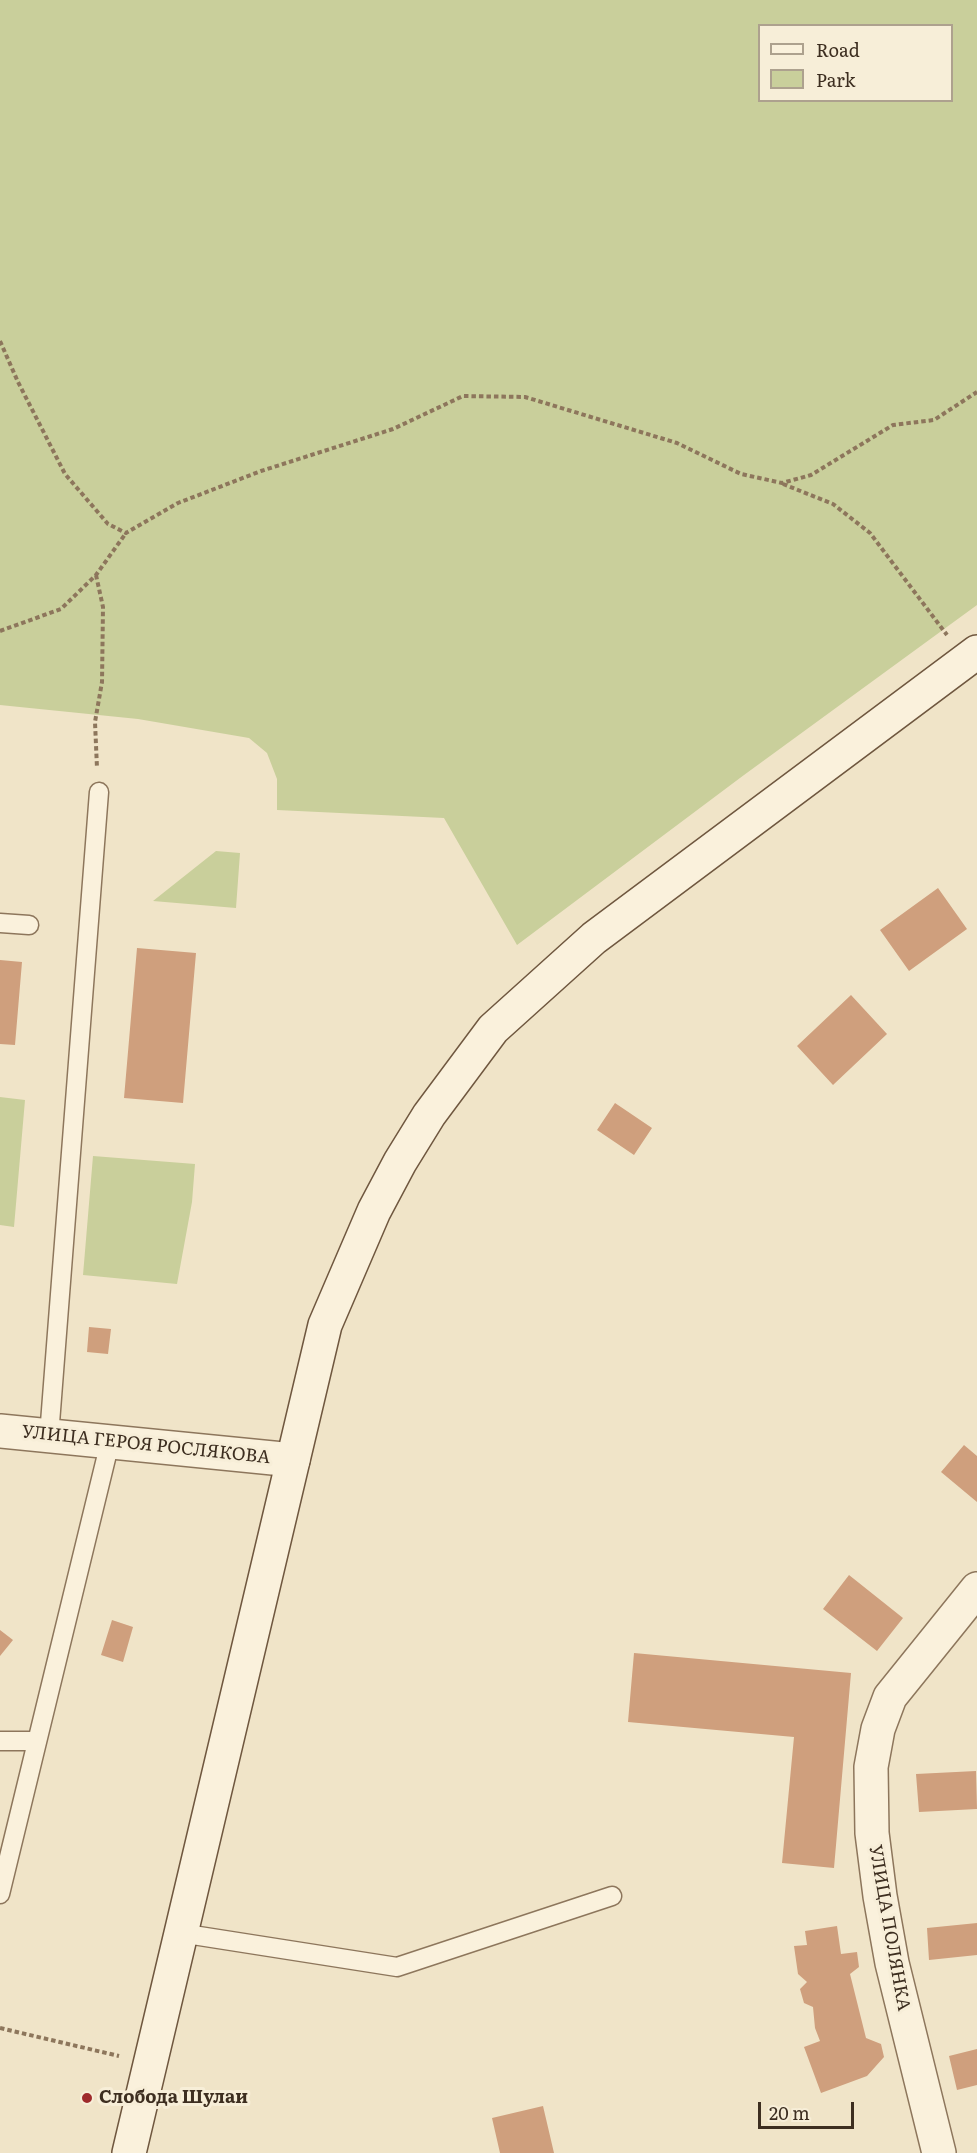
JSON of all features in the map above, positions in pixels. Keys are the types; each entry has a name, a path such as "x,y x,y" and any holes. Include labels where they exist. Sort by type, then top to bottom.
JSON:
{"street":[{"path":"129,2153 325,1325 374,1211 429,1115 493,1029 594,938 971,656"},
{"name":"УЛИЦА ГЕРОЯ РОСЛЯКОВА","path":"0,1431 293,1460"},
{"name":"УЛИЦА ПОЛЯНКА","path":"939,2153 892,1963 880,1896 872,1833 871,1767 878,1728 890,1697 977,1589"}],"lane":[{"path":"50,1436 99,792"},
{"path":"0,923 29,925"},
{"path":"0,1894 110,1442"},
{"path":"0,1741 37,1741"},
{"path":"180,1933 397,1967 612,1896"}],"path":[{"path":"0,341 18,382 65,474 108,524 126,533"},
{"path":"782,483 811,475 892,425 934,420 977,392"},
{"path":"0,631 61,609 96,575 126,533 178,503 261,471 393,429 463,396 525,397 677,443 741,474 782,483 833,504 870,533 971,656"},
{"path":"96,575 103,607 102,682 95,722 99,792"},
{"path":"0,2028 149,2063"}],"green space":[{"path":"0,0 977,0 977,605 517,945 444,818 277,810 277,779 267,753 249,738 138,719 0,705"},
{"path":"216,851 240,853 236,908 153,901"},
{"path":"0,1097 25,1100 14,1227 0,1225"},
{"path":"93,1156 195,1164 192,1202 177,1284 83,1275"}],"building":[{"path":"938,888 967,929 909,971 880,930"},
{"path":"137,948 196,953 183,1103 124,1098"},
{"path":"0,960 22,962 15,1045 0,1044"},
{"path":"851,995 887,1034 833,1085 797,1046"},
{"path":"615,1103 652,1128 634,1155 597,1130"},
{"path":"89,1327 111,1329 108,1354 87,1352"},
{"path":"964,1445 977,1456 977,1502 941,1472"},
{"path":"849,1575 903,1618 877,1651 823,1609"},
{"path":"112,1620 133,1627 123,1662 101,1655"},
{"path":"0,1630 13,1640 0,1656"},
{"path":"634,1653 851,1673 834,1868 782,1863 794,1737 628,1722"},
{"path":"976,1771 977,1809 919,1812 916,1774"},
{"path":"977,1923 977,1955 929,1960 927,1928"},
{"path":"837,1926 841,1954 857,1952 859,1967 850,1974 866,2038 881,2044 884,2057 867,2076 821,2093 804,2047 820,2041 815,2028 813,2007 804,2003 800,1989 807,1982 798,1974 794,1946 807,1945 805,1931"},
{"path":"977,2049 977,2085 957,2090 949,2056"},
{"path":"543,2106 554,2153 500,2153 492,2118"}],"place":[{"name":"Слобода Шулаи","path":"87,2098"}]}
